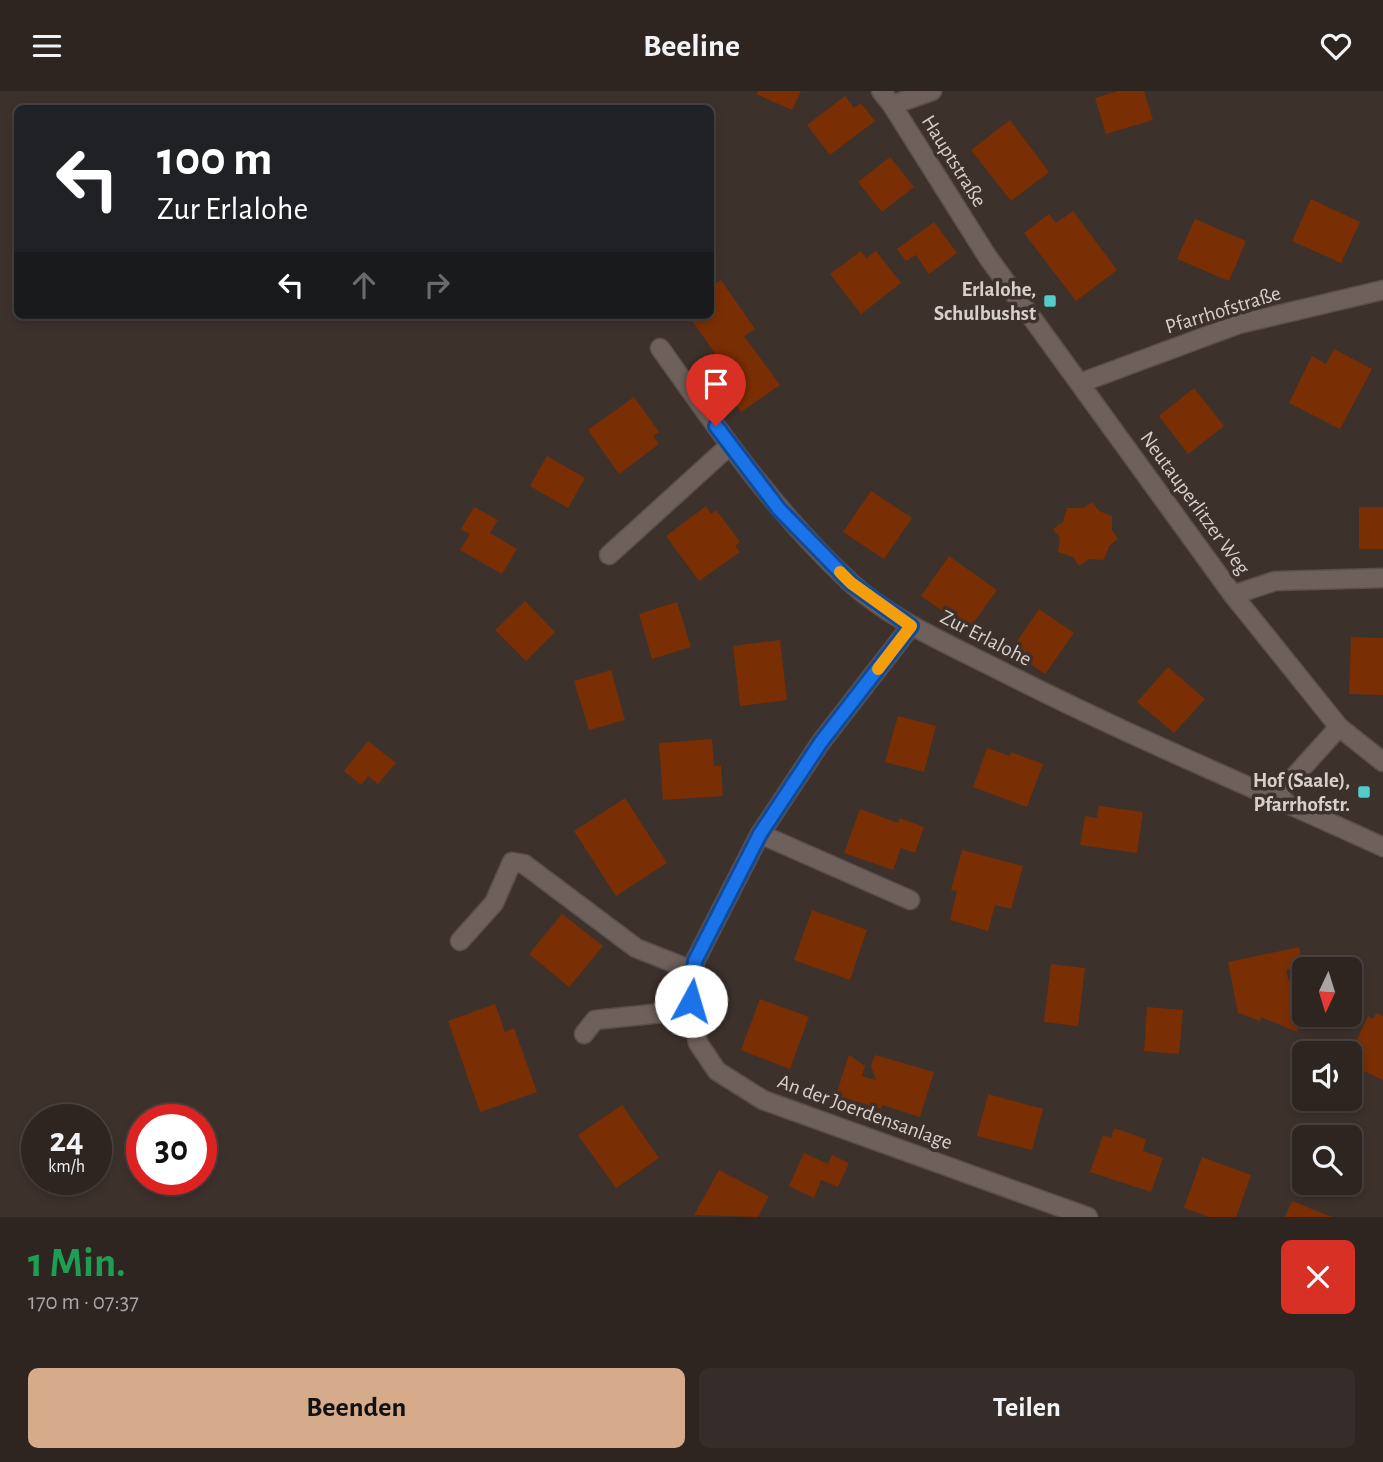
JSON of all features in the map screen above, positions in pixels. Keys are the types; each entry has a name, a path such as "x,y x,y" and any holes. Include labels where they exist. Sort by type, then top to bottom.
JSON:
{"street":[{"path":"886,98 932,91"},
{"name":"Hauptstraße","path":"886,98 987,256"},
{"name":"Neutauperlitzer Weg","path":"987,256 1233,595 1339,727 1383,762"},
{"name":"Pfarrhofstraße","path":"1080,383 1239,324 1383,290"},
{"name":"Zur Erlalohe","path":"660,348 729,446 779,509 851,583 911,626 1074,708 1383,847"},
{"path":"609,555 729,446"},
{"path":"1233,595 1275,581 1383,578"},
{"name":"An der Joerdensanlage","path":"911,626 821,742 760,834 695,961 691,1001 698,1043 717,1071 763,1100 1088,1217"},
{"path":"1276,797 1339,727"},
{"path":"760,834 910,899"},
{"path":"460,941 494,903 512,862 524,864 636,948 694,971"},
{"path":"584,1034 595,1020 662,1013 694,1019"}],"building":[{"path":"758,91 801,91 792,110 756,94"},
{"path":"1118,91 1144,91 1153,120 1106,134 1095,98"},
{"path":"845,96 854,108 861,103 875,121 830,155 807,125"},
{"path":"1010,120 1049,172 1011,201 971,150"},
{"path":"890,157 914,187 882,212 858,182"},
{"path":"1311,199 1360,222 1341,263 1292,241"},
{"path":"1073,211 1117,270 1076,301 1024,233 1049,214 1056,223"},
{"path":"1195,219 1246,241 1229,281 1177,259"},
{"path":"934,222 957,253 929,274 916,255 906,261 897,249"},
{"path":"861,251 866,258 876,251 901,283 861,314 830,274"},
{"path":"721,280 755,329 744,336 780,385 741,412 708,362 717,356 691,319 714,319 714,284"},
{"path":"1334,349 1372,369 1340,429 1289,403 1312,356 1326,364"},
{"path":"1194,388 1224,426 1188,454 1159,416"},
{"path":"634,397 659,432 653,436 659,444 619,474 588,430"},
{"path":"547,456 585,478 568,508 530,486"},
{"path":"871,491 912,518 884,559 843,532"},
{"path":"1092,502 1099,511 1112,516 1112,530 1118,539 1109,546 1104,560 1089,559 1079,566 1073,557 1058,552 1060,538 1053,529 1063,522 1067,508 1083,508"},
{"path":"706,506 711,514 716,510 726,523 740,542 735,546 740,552 699,581 666,536"},
{"path":"474,507 498,520 490,533 517,549 502,574 460,550 470,534 461,529"},
{"path":"1359,507 1383,507 1383,549 1359,549"},
{"path":"949,556 997,590 969,629 921,596"},
{"path":"525,601 555,632 526,661 495,630"},
{"path":"677,602 691,647 652,659 639,614"},
{"path":"1039,609 1074,633 1045,674 1011,650"},
{"path":"1351,637 1383,638 1383,695 1349,694"},
{"path":"780,640 787,700 740,706 733,646"},
{"path":"1168,667 1205,699 1174,733 1137,702"},
{"path":"611,670 625,720 589,730 574,681"},
{"path":"898,716 936,726 924,772 885,762"},
{"path":"712,739 714,766 721,766 723,796 663,800 659,743"},
{"path":"368,741 396,763 378,784 368,776 361,785 344,771"},
{"path":"987,748 1010,756 1011,752 1043,764 1027,807 973,787"},
{"path":"625,798 667,863 616,896 574,831"},
{"path":"1099,806 1143,812 1137,853 1080,845 1085,816 1097,818"},
{"path":"860,809 898,823 900,818 924,827 915,853 901,848 893,870 844,853"},
{"path":"962,850 1023,866 1011,909 995,905 988,931 950,920 957,891 951,890"},
{"path":"812,910 867,930 850,980 794,960"},
{"path":"562,914 603,946 569,987 529,954"},
{"path":"1299,947 1301,957 1292,957 1292,969 1286,970 1288,979 1292,981 1292,1027 1299,1027 1297,1032 1261,1017 1260,1021 1238,1013 1228,962"},
{"path":"1051,964 1085,968 1078,1026 1044,1022"},
{"path":"760,999 809,1017 790,1069 741,1050"},
{"path":"495,1004 505,1032 514,1028 537,1092 480,1112 448,1021"},
{"path":"1147,1007 1183,1010 1179,1054 1144,1051"},
{"path":"1376,1013 1383,1016 1383,1080 1362,1070 1362,1041 1356,1041 1368,1016 1373,1019"},
{"path":"849,1055 865,1066 862,1076 876,1080 871,1066 875,1055 934,1072 920,1117 882,1105 881,1109 836,1095"},
{"path":"988,1094 1043,1109 1032,1150 977,1136"},
{"path":"622,1105 659,1158 616,1188 578,1135"},
{"path":"1114,1128 1146,1139 1143,1151 1163,1158 1151,1192 1090,1172 1103,1135 1111,1138"},
{"path":"804,1153 828,1164 832,1155 849,1163 838,1187 821,1180 814,1198 789,1186"},
{"path":"1202,1157 1251,1175 1236,1217 1209,1217 1184,1208"},
{"path":"719,1170 769,1196 758,1217 694,1215"},
{"path":"1292,1201 1332,1217 1285,1217"}],"slow traffic":[{"path":"840,572 911,626 878,669"}],"place":[{"name":"Erlalohe, Schulbushst","path":"1050,301"},
{"name":"Hof (Saale), Pfarrhofstr.","path":"1364,792"}],"route":[{"path":"691,1001 695,961 760,834 821,742 911,626 851,583 779,509 716,426"}]}
